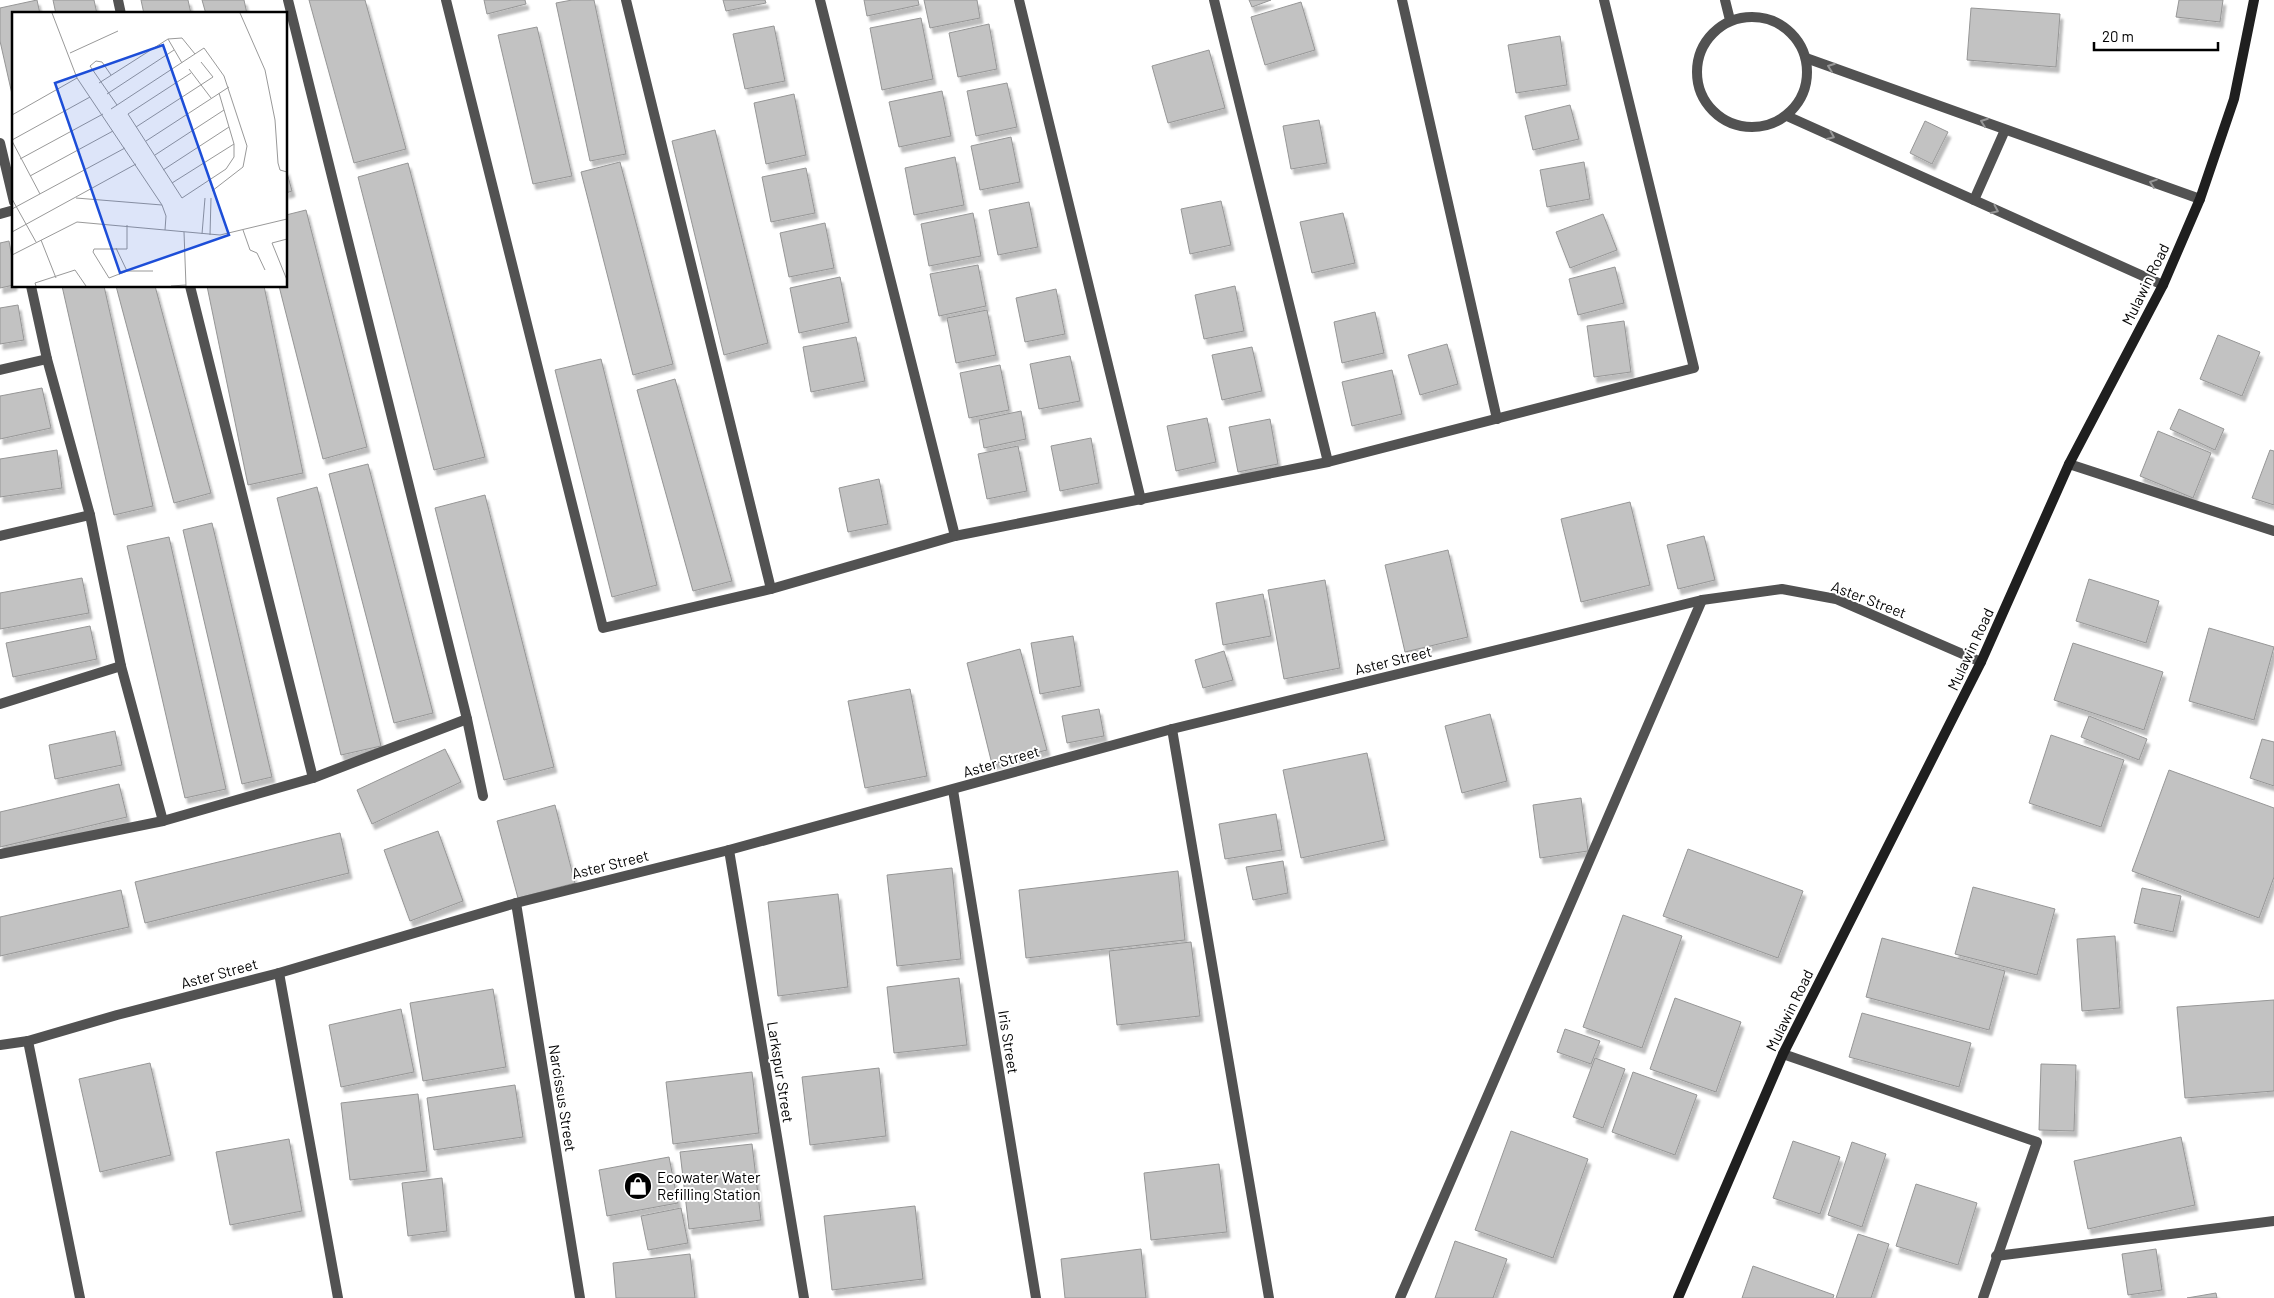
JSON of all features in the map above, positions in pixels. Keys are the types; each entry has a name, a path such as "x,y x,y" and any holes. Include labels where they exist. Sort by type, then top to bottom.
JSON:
{"main road":[{"name":"Mulawin Road","path":"1678,1298 1783,1054 1981,662 2069,464 2163,285 2200,199 2234,99 2254,0"}],"street":[{"path":"288,0 467,719 483,796"},
{"path":"446,0 603,628 771,589 955,536 1328,462 1694,368 1604,0"},
{"path":"626,0 771,589"},
{"path":"820,0 955,536"},
{"path":"1019,0 1142,500"},
{"path":"1214,0 1328,462"},
{"path":"1402,0 1497,420"},
{"path":"1725,0 1730,20"},
{"path":"1754,16 1777,22 1795,36 1806,58 1808,73 1804,89 1797,104 1787,116 1766,126 1742,127 1720,118 1704,101 1696,78 1699,54 1711,34 1730,20 1754,16"},
{"path":"1806,58 2200,199"},
{"path":"1787,116 2163,285"},
{"path":"1974,200 2005,130"},
{"path":"0,143 12,194"},
{"path":"32,288 47,359 90,515 121,666 163,821"},
{"path":"190,288 313,778"},
{"path":"0,370 47,359"},
{"path":"2069,464 2274,531"},
{"path":"0,536 90,515"},
{"name":"Aster Street","path":"0,1045 28,1042 117,1015 279,973 516,903 729,850 953,790 1172,728 1702,600 1782,589 1836,599 1981,662"},
{"path":"1400,1298 1702,600"},
{"path":"0,704 121,666"},
{"path":"0,854 163,821 313,778 467,719"},
{"path":"1172,728 1269,1298"},
{"name":"Iris Street","path":"953,790 1036,1298"},
{"name":"Larkspur Street","path":"729,850 804,1298"},
{"name":"Narcissus Street","path":"516,903 580,1298"},
{"path":"279,973 338,1298"},
{"path":"28,1042 80,1298"},
{"path":"1783,1054 2037,1142 1983,1298"},
{"path":"1996,1256 2274,1222"}],"building":[{"path":"37,0 40,12 12,12 12,94 0,41 0,8"},
{"path":"53,0 94,0 97,12 56,12"},
{"path":"141,0 188,0 191,12 144,12"},
{"path":"202,0 244,0 247,12 205,12"},
{"path":"309,0 365,0 406,149 354,163"},
{"path":"484,0 525,0 526,4 487,14"},
{"path":"572,0 594,0 626,154 590,161 556,3"},
{"path":"723,0 765,0 766,3 726,11"},
{"path":"864,0 918,0 919,5 867,16"},
{"path":"924,0 977,0 980,18 930,28"},
{"path":"1249,0 1271,0 1252,7"},
{"path":"2179,0 2223,0 2220,22 2176,17"},
{"path":"1301,2 1315,50 1265,65 1251,17"},
{"path":"1971,8 2060,14 2056,67 1967,60"},
{"path":"921,18 933,79 882,90 870,28"},
{"path":"989,24 997,69 958,77 949,33"},
{"path":"774,26 785,81 745,89 733,34"},
{"path":"537,27 572,176 533,184 498,35"},
{"path":"1560,36 1567,85 1516,93 1508,45"},
{"path":"1209,50 1225,108 1168,123 1152,66"},
{"path":"1007,83 1017,127 976,136 967,91"},
{"path":"942,91 951,136 899,147 889,102"},
{"path":"794,94 806,155 766,164 754,103"},
{"path":"1570,105 1579,139 1533,150 1525,116"},
{"path":"1319,120 1327,163 1291,169 1283,126"},
{"path":"1925,121 1948,132 1932,164 1910,153"},
{"path":"715,130 768,343 724,355 672,141"},
{"path":"1011,137 1020,182 980,190 971,146"},
{"path":"955,157 964,205 914,215 905,168"},
{"path":"620,162 673,364 633,375 581,172"},
{"path":"1584,162 1590,199 1547,207 1540,170"},
{"path":"408,163 485,457 434,470 358,177"},
{"path":"806,168 815,213 771,222 762,177"},
{"path":"288,176 292,191 288,192"},
{"path":"1221,201 1231,245 1190,254 1181,209"},
{"path":"1029,202 1038,247 998,255 989,210"},
{"path":"306,210 367,447 323,459 280,288 288,288 288,214"},
{"path":"973,213 981,256 929,266 921,224"},
{"path":"1343,213 1355,263 1312,273 1300,222"},
{"path":"1603,214 1617,250 1570,268 1556,232"},
{"path":"825,223 834,268 789,277 780,233"},
{"path":"9,241 12,258 12,285 0,288 0,243"},
{"path":"978,265 986,306 939,316 930,274"},
{"path":"1615,267 1624,303 1578,315 1569,279"},
{"path":"840,277 849,322 799,333 790,288"},
{"path":"1235,286 1244,331 1204,339 1195,295"},
{"path":"62,288 104,288 153,506 114,515"},
{"path":"117,288 156,288 211,493 174,503"},
{"path":"207,288 264,288 303,473 248,485"},
{"path":"1056,289 1065,334 1025,342 1016,298"},
{"path":"18,305 24,340 0,344 0,308"},
{"path":"987,310 996,355 956,363 947,318"},
{"path":"1375,312 1384,353 1342,363 1334,322"},
{"path":"1624,321 1631,372 1594,377 1587,326"},
{"path":"2218,335 2260,352 2242,396 2200,379"},
{"path":"856,337 865,381 811,392 803,347"},
{"path":"1447,344 1458,384 1420,395 1408,355"},
{"path":"1252,347 1262,391 1222,400 1212,355"},
{"path":"1070,356 1080,401 1039,409 1030,364"},
{"path":"601,359 657,585 612,597 555,370"},
{"path":"1000,365 1009,410 969,418 960,373"},
{"path":"1392,370 1402,414 1352,426 1342,382"},
{"path":"675,379 732,581 693,591 637,390"},
{"path":"42,388 51,428 0,439 0,396"},
{"path":"2179,409 2224,429 2215,450 2170,429"},
{"path":"1021,411 1026,439 984,448 979,420"},
{"path":"1207,418 1216,462 1176,471 1167,426"},
{"path":"1270,419 1278,464 1238,472 1229,427"},
{"path":"2158,431 2211,453 2193,498 2140,476"},
{"path":"1091,438 1099,483 1060,491 1051,446"},
{"path":"1018,446 1027,491 987,499 978,454"},
{"path":"57,450 62,488 0,497 0,459"},
{"path":"2270,450 2274,451 2274,505 2252,498"},
{"path":"368,464 433,713 394,723 329,474"},
{"path":"879,479 888,524 848,532 839,488"},
{"path":"317,487 381,746 341,755 277,498"},
{"path":"485,495 554,767 504,780 435,508"},
{"path":"1630,502 1650,585 1581,602 1561,519"},
{"path":"212,523 272,777 242,784 183,530"},
{"path":"1704,536 1715,580 1678,589 1667,545"},
{"path":"169,537 226,789 185,798 127,546"},
{"path":"1448,550 1468,637 1405,652 1385,565"},
{"path":"82,578 89,613 0,629 0,593"},
{"path":"2089,579 2159,601 2146,643 2076,621"},
{"path":"1325,580 1340,668 1284,679 1268,590"},
{"path":"1263,594 1271,636 1223,645 1216,603"},
{"path":"90,626 97,659 13,677 6,643"},
{"path":"2209,628 2274,647 2254,720 2189,701"},
{"path":"1073,636 1081,686 1040,694 1031,643"},
{"path":"2073,643 2163,672 2144,730 2054,700"},
{"path":"1020,649 1047,750 992,764 967,663"},
{"path":"1224,651 1233,680 1203,688 1195,660"},
{"path":"910,689 927,776 865,788 848,701"},
{"path":"1099,709 1104,736 1067,743 1062,716"},
{"path":"1490,714 1507,781 1462,793 1445,726"},
{"path":"2089,716 2147,739 2139,760 2081,737"},
{"path":"115,731 122,765 55,779 49,745"},
{"path":"2051,735 2124,760 2101,827 2029,803"},
{"path":"2262,739 2274,742 2274,786 2250,778"},
{"path":"445,749 461,782 372,824 357,790"},
{"path":"1367,753 1385,840 1301,858 1283,770"},
{"path":"2169,770 2274,808 2274,877 2259,918 2132,871"},
{"path":"119,784 127,817 0,847 0,812"},
{"path":"1581,798 1588,851 1540,858 1533,805"},
{"path":"555,805 575,883 518,898 497,821"},
{"path":"1276,814 1282,850 1225,859 1219,824"},
{"path":"438,831 463,901 410,921 384,850"},
{"path":"340,833 349,873 145,923 135,882"},
{"path":"1688,849 1803,891 1778,958 1663,916"},
{"path":"1283,861 1288,893 1253,900 1246,867"},
{"path":"952,868 961,959 897,966 887,875"},
{"path":"1178,871 1185,940 1026,958 1019,890"},
{"path":"1973,887 2055,909 2037,975 1955,954"},
{"path":"2142,888 2181,896 2173,932 2134,923"},
{"path":"121,890 129,927 0,956 0,917"},
{"path":"838,894 848,987 778,996 768,902"},
{"path":"1623,915 1682,936 1642,1048 1583,1027"},
{"path":"2115,936 2120,1008 2082,1011 2077,939"},
{"path":"1882,938 2005,971 1989,1030 1866,997"},
{"path":"1191,942 1200,1016 1117,1025 1109,951"},
{"path":"959,978 967,1045 894,1053 887,987"},
{"path":"493,989 506,1067 423,1081 410,1003"},
{"path":"1675,998 1741,1022 1716,1092 1650,1069"},
{"path":"2274,1000 2274,1091 2185,1098 2177,1007"},
{"path":"401,1009 414,1072 341,1087 329,1025"},
{"path":"1862,1013 1971,1043 1959,1087 1849,1057"},
{"path":"1565,1029 1600,1041 1591,1064 1557,1052"},
{"path":"1595,1058 1625,1069 1603,1128 1573,1117"},
{"path":"150,1063 171,1155 100,1172 79,1079"},
{"path":"2041,1064 2076,1065 2074,1131 2039,1130"},
{"path":"879,1068 886,1136 810,1145 802,1077"},
{"path":"752,1072 759,1133 673,1144 666,1082"},
{"path":"1633,1072 1697,1095 1675,1155 1612,1132"},
{"path":"515,1085 523,1137 434,1150 427,1098"},
{"path":"418,1094 427,1171 350,1180 341,1103"},
{"path":"1511,1131 1588,1159 1553,1258 1475,1230"},
{"path":"2181,1137 2195,1205 2088,1229 2074,1161"},
{"path":"289,1139 302,1211 230,1225 216,1152"},
{"path":"1793,1141 1840,1157 1820,1214 1773,1198"},
{"path":"1852,1142 1886,1154 1862,1227 1828,1215"},
{"path":"752,1144 761,1220 689,1229 680,1152"},
{"name":"Ecowater Water Refilling Station","path":"669,1157 678,1203 607,1216 599,1170"},
{"path":"1219,1164 1227,1232 1151,1240 1144,1173"},
{"path":"442,1178 447,1231 408,1236 402,1183"},
{"path":"1916,1184 1977,1203 1958,1265 1896,1246"},
{"path":"915,1206 923,1279 832,1290 824,1216"},
{"path":"681,1208 688,1243 648,1250 641,1216"},
{"path":"1858,1234 1889,1244 1871,1298 1836,1298"},
{"path":"1455,1241 1507,1259 1493,1298 1435,1298"},
{"path":"1141,1249 1146,1298 1065,1298 1061,1259"},
{"path":"2156,1249 2162,1290 2128,1295 2122,1254"},
{"path":"690,1254 695,1298 616,1298 613,1263"},
{"path":"1753,1266 1834,1295 1833,1298 1742,1298"},
{"path":"2216,1293 2217,1298 2187,1298"}],"place":[{"name":"Ecowater Water Refilling Station","path":"638,1186"}]}
